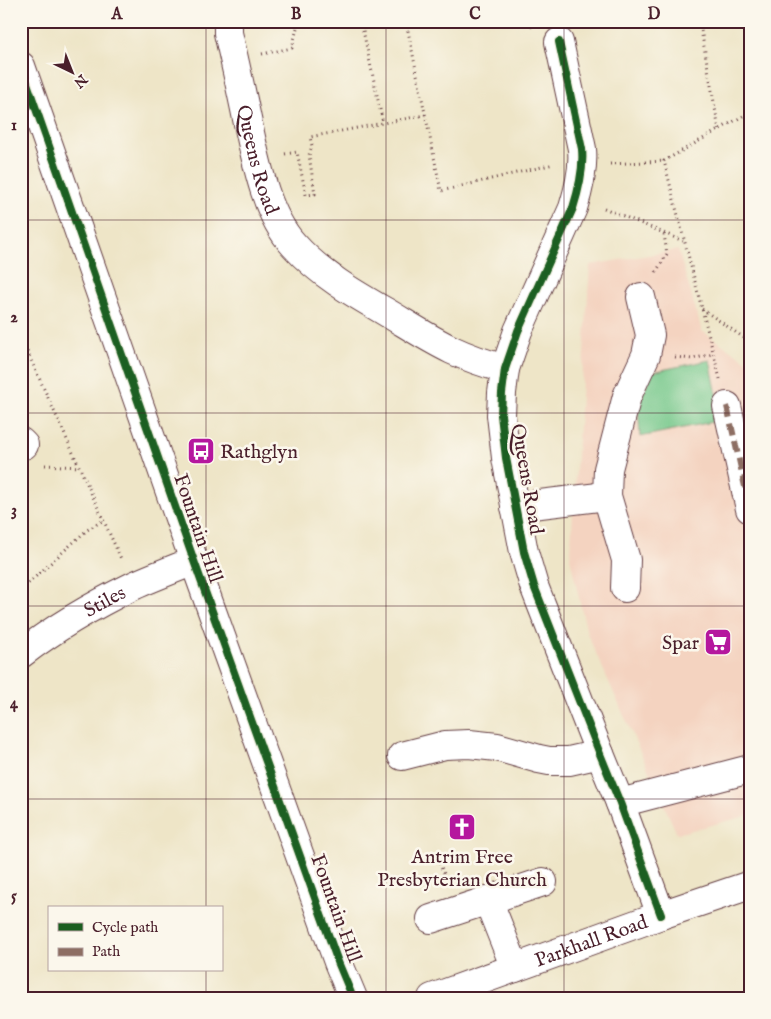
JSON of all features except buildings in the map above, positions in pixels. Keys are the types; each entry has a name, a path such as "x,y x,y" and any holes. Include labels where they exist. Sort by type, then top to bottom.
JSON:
{"street":[{"name":"Queens Road","path":"228,27 257,161 266,192 276,217 294,244 314,265 336,281 435,342 471,358 505,369"},
{"name":"Queens Road","path":"559,42 583,162 569,218 518,331 505,369 501,415 506,458 524,552 534,586 620,803 661,915"},
{"name":"Fountain Hill","path":"21,66 194,561 338,962 353,998"},
{"path":"625,588 626,560 607,496 608,469 627,396 646,355 650,335 641,297"},
{"path":"727,406 750,509"},
{"path":"515,507 607,496"},
{"name":"Stiles","path":"21,654 62,625 88,610 134,586 194,561"},
{"path":"402,756 445,745 470,744 497,747 549,761 569,760 600,754"},
{"path":"620,803 750,769"},
{"path":"431,919 543,882"},
{"name":"Parkhall Road","path":"432,998 661,915 750,885"},
{"path":"488,900 515,968"}],"path":[{"path":"234,60 292,48 298,24 311,21"},
{"path":"361,21 383,123"},
{"path":"406,21 441,191 583,162 664,162 750,112"},
{"path":"700,21 719,130"},
{"path":"743,21 750,54"},
{"path":"257,161 297,152 306,196 315,194 308,155 312,146 310,137 425,115"},
{"path":"664,162 727,406"},
{"path":"576,196 684,241"},
{"path":"664,233 667,254"},
{"path":"702,309 750,342"},
{"path":"21,338 134,586"},
{"path":"646,355 692,358 714,354"},
{"path":"29,450 80,467"},
{"path":"21,590 87,530 104,520"},
{"path":"427,857 438,860 459,909"}],"shaded area":[{"path":"678,250 702,331 750,363 750,815 677,834 587,633 570,558 590,265"}],"green space":[{"path":"710,360 722,420 640,437 638,405 652,372"}],"marked path":[{"path":"727,406 750,509"}],"cycle path":[{"path":"559,42 582,149 582,171 573,208 518,331 505,369 501,415 506,458 524,552 534,586 620,803 661,915"},
{"path":"21,66 194,561 338,962 353,998"}],"place":[{"name":"Rathglyn","path":"201,451"},
{"name":"Spar","path":"718,642"},
{"name":"Antrim Free Presbyterian Church","path":"462,827"}]}
